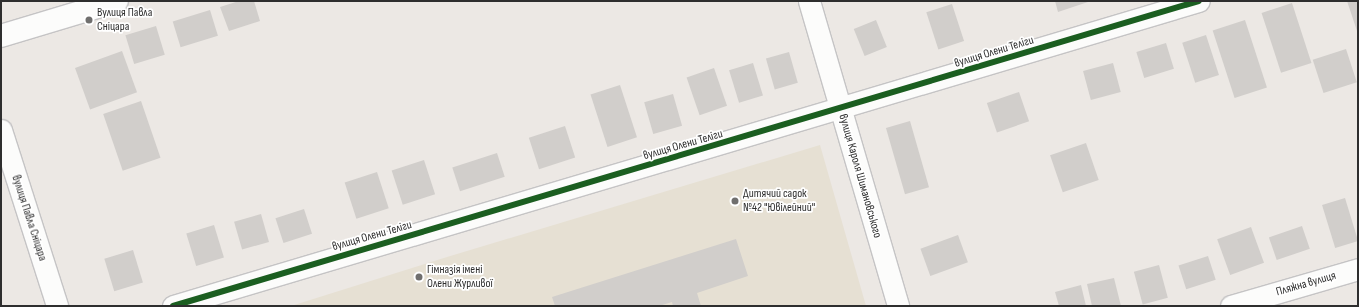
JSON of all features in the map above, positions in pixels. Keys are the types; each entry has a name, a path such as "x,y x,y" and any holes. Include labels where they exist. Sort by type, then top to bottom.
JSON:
{"street":[{"path":"1,36 117,1"},
{"name":"вулиця Кароля Шимановського","path":"809,1 898,306"},
{"name":"вулиця Олени Теліги","path":"173,306 841,110 1199,1"},
{"name":"вулиця Павла Сніцара","path":"1,130 57,306"},
{"name":"Пляжна вулиця","path":"1231,306 1358,269"}],"shaded area":[{"name":"Дитячий садок №42 \"Ювілейний\"","path":"820,145 866,306 291,306 447,257"}],"building":[{"path":"239,1 254,1 260,21 229,31 220,7"},
{"path":"1055,1 1091,1 1058,12"},
{"path":"1347,1 1358,1 1358,34"},
{"path":"1292,3 1311,63 1281,73 1262,13"},
{"path":"952,4 964,41 938,49 926,12"},
{"path":"210,10 218,36 181,47 173,21"},
{"path":"876,20 887,47 865,56 854,29"},
{"path":"1245,20 1267,88 1235,98 1213,31"},
{"path":"156,26 165,55 134,64 125,35"},
{"path":"1206,35 1219,75 1195,83 1182,43"},
{"path":"1166,43 1174,69 1144,78 1136,52"},
{"path":"1346,49 1357,82 1324,93 1313,60"},
{"path":"122,51 137,92 90,109 75,68"},
{"path":"789,52 798,83 775,89 766,59"},
{"path":"753,63 763,96 739,103 729,70"},
{"path":"1113,63 1121,92 1091,100 1083,71"},
{"path":"714,68 727,106 700,115 687,77"},
{"path":"620,85 637,137 608,147 591,95"},
{"path":"1019,92 1029,121 997,132 987,103"},
{"path":"673,94 682,126 653,134 644,102"},
{"path":"141,101 161,158 123,171 103,114"},
{"path":"910,121 929,187 905,194 886,128"},
{"path":"565,126 575,157 539,169 529,138"},
{"path":"1086,143 1099,180 1063,192 1050,155"},
{"path":"497,153 505,177 460,191 452,168"},
{"path":"424,160 435,194 403,205 392,171"},
{"path":"377,172 389,208 356,219 345,183"},
{"path":"1345,198 1358,241 1335,248 1322,205"},
{"path":"304,209 312,234 284,243 275,218"},
{"path":"261,214 269,242 242,250 234,222"},
{"path":"214,225 224,258 196,266 186,233"},
{"path":"1302,226 1310,249 1277,260 1269,237"},
{"path":"1251,227 1264,263 1230,275 1217,239"},
{"path":"958,235 968,262 930,276 920,249"},
{"path":"736,239 748,276 697,293 701,306 673,306 672,302 659,306 555,306 552,297"},
{"path":"133,250 143,283 114,291 104,259"},
{"path":"1208,256 1216,280 1186,289 1179,266"},
{"path":"1159,265 1168,298 1143,305 1134,272"},
{"path":"1114,278 1121,306 1092,306 1087,284"},
{"path":"1081,285 1086,306 1059,306 1055,292"}],"cycle path":[{"path":"173,306 1199,1"}],"place":[{"name":"Вулиця Павла Сніцара","path":"89,20"},
{"name":"Дитячий садок №42 \"Ювілейний\"","path":"735,201"},
{"name":"Гімназія імені Олени Журливої","path":"419,277"}]}
